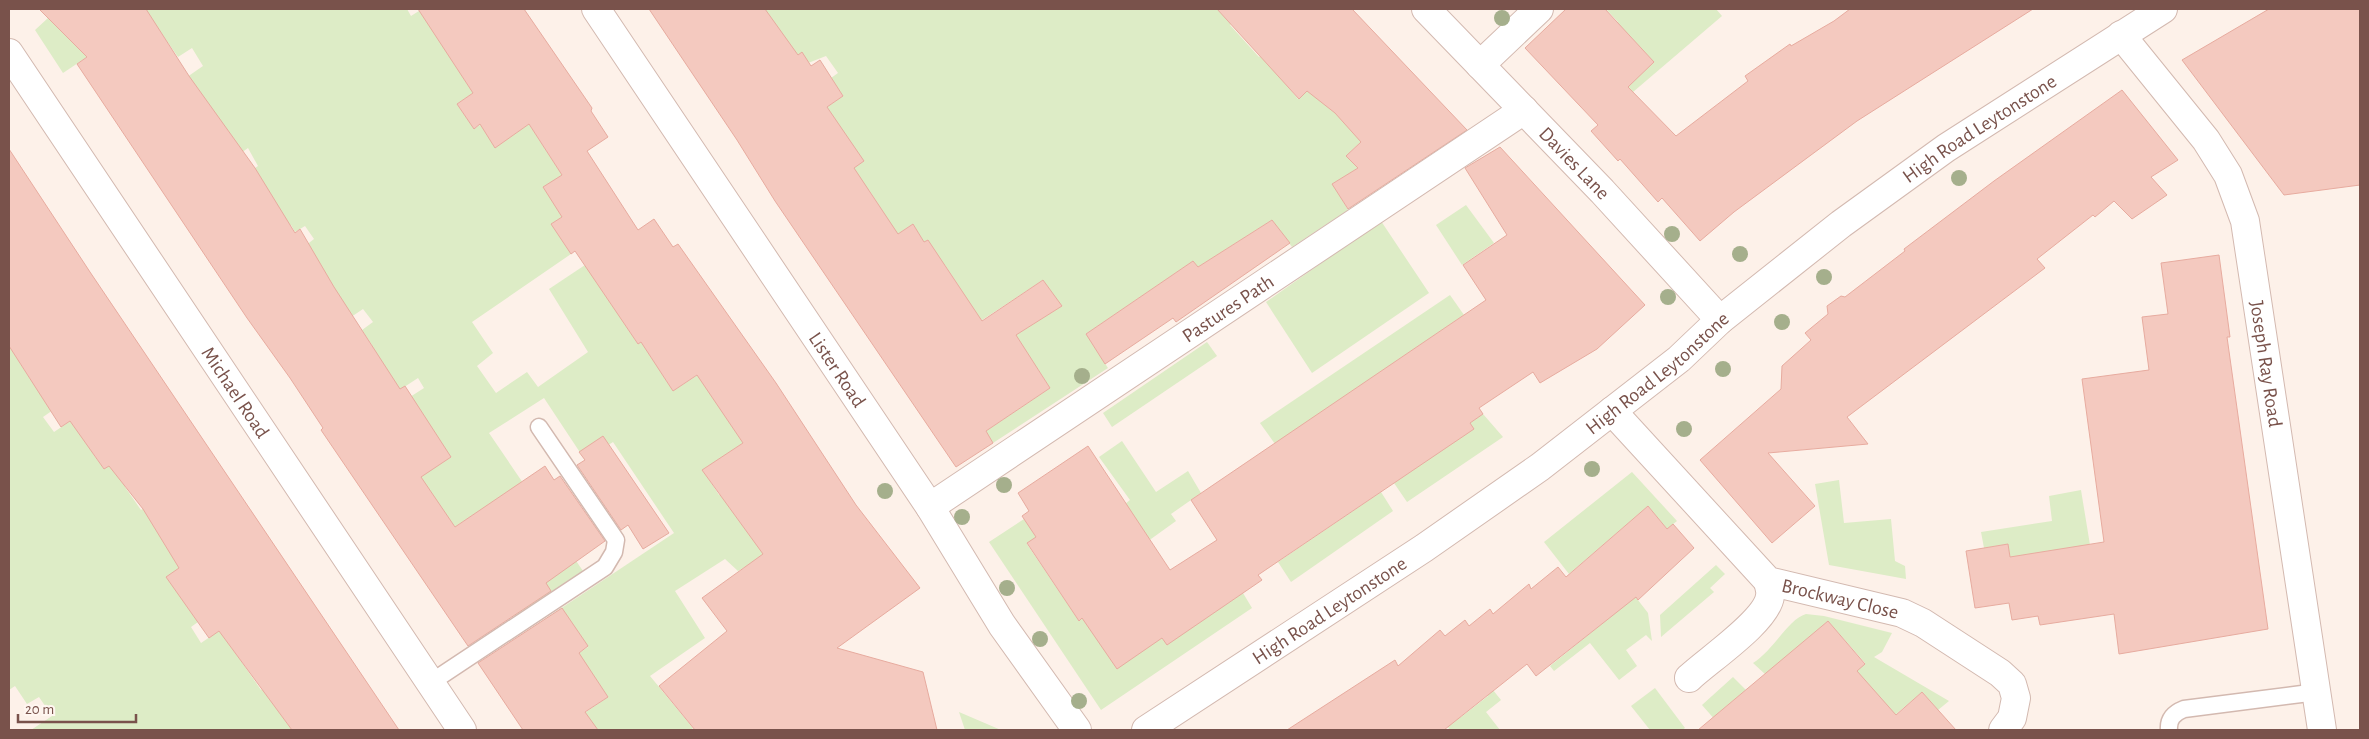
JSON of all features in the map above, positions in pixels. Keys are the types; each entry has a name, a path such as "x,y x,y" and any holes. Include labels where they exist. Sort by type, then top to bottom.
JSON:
{"street":[{"name":"Lister Road","path":"596,9 930,507 1002,625 1077,730"},
{"name":"Davies Lane","path":"1426,9 1675,268 1720,320"},
{"path":"1480,65 1539,9"},
{"name":"High Road Leytonstone","path":"1146,730 1424,548 1540,467 1678,359 1720,320 1840,224 1946,148 2121,34 2163,9"},
{"name":"Joseph Ray Road","path":"2121,34 2206,140 2228,175 2245,221 2322,730"},
{"name":"Michael Road","path":"9,52 462,730"},
{"name":"Pastures Path","path":"930,507 1524,110"},
{"name":"Brockway Close","path":"1612,411 1768,581 1902,613 1923,623 2000,673 2012,684 2016,698 2012,718 2003,730"},
{"path":"1689,678 1750,627 1771,596 1768,581"}],"lane":[{"path":"430,683 605,567 614,552 616,540 539,427"},
{"path":"2169,730 2168,724 2174,713 2184,709 2316,692"}],"green space":[{"path":"105,9 407,9 411,16 422,9 452,9 429,24 473,93 457,104 474,129 523,96 484,130 495,147 529,124 562,175 562,217 551,224 571,254 472,322 493,353 477,366 496,393 527,372 538,387 588,352 549,289 594,259 626,326 638,344 674,320 684,334 651,357 673,391 707,369 743,443 703,470 719,495 770,462 797,505 756,581 745,567 738,571 725,559 675,591 705,638 650,676 693,728 691,730 598,730 594,726 587,730 581,730 574,720 608,697 597,681 544,676 588,647 577,630 523,644 518,637 674,533 613,442 585,460 544,398 489,433 583,571 514,617 502,597 476,513 455,527 420,477 451,457 410,397 424,388 418,378 366,412 336,369 372,345 362,330 373,322 363,309 317,340 305,246 314,239 305,226 295,232 291,225 261,246 223,189 258,166 248,148 241,153 161,95 203,66 192,48 178,57 157,27 120,35 63,73 35,30 48,18 93,21"},
{"path":"754,9 1217,9 1220,12 1224,9 1248,9 1230,25 1259,57 1301,19 1285,83 1298,99 1340,62 1389,115 1346,156 1358,168 1333,184 1348,210 1292,247 1272,220 1198,267 1193,261 1086,334 1108,368 993,443 986,431 1050,388 1038,369 949,377 1061,306 1043,280 976,324 962,291 945,265 897,298 938,256 928,240 924,242 913,224 867,254 891,224 869,190 838,211 791,131 843,96 831,78 838,73 826,56 757,83 758,15"},
{"path":"1606,9 1716,9 1722,16 1633,92 1628,86 1654,62 1628,34 1592,47 1618,22"},
{"path":"1466,205 1494,243 1462,265 1436,225"},
{"path":"1381,221 1429,293 1312,373 1266,302"},
{"path":"44,290 19,362 31,380 66,401 43,417 54,432 115,391 93,454 104,469 148,440 132,481 125,487 141,510 178,486 216,542 167,577 179,594 216,609 191,627 201,643 226,626 241,661 261,690 296,667 273,703 292,730 31,730 52,716 39,697 27,704 15,686 9,690 9,314"},
{"path":"1450,295 1464,315 1275,444 1260,423"},
{"path":"1207,342 1217,356 1112,427 1103,413"},
{"path":"1483,414 1503,437 1407,502 1394,483 1473,428 1470,423"},
{"path":"1122,441 1156,492 1188,471 1201,493 1171,514 1176,521 1144,544 1120,508 1130,500 1099,457"},
{"path":"1632,472 1677,521 1667,529 1648,506 1569,574 1544,542"},
{"path":"1839,480 1844,523 1891,519 1895,561 1905,566 1906,579 1829,565 1815,484"},
{"path":"2081,490 2090,545 2011,563 2008,544 1984,548 1981,532 2052,521 2049,496"},
{"path":"1381,492 1393,511 1291,582 1278,562"},
{"path":"1024,519 1036,537 1027,544 1079,621 1082,618 1162,638 1167,644 1243,593 1252,608 1101,710 989,542"},
{"path":"1716,565 1725,574 1710,588 1714,592 1661,637 1660,615"},
{"path":"1634,595 1648,613 1652,641 1646,635 1626,650 1637,666 1619,680 1590,643 1554,671 1550,666"},
{"path":"1806,614 1824,616 1892,633 1882,652 1874,657 1949,701 1938,710 1922,692 1895,715 1845,681 1865,663 1828,621 1766,675 1753,663 1768,651 1793,622"},
{"path":"1480,674 1501,700 1486,712 1500,730 1450,730 1438,715 1450,705 1461,717 1488,696"},
{"path":"1733,677 1746,690 1717,714 1731,730 1724,730 1702,705"},
{"path":"1655,688 1685,728 1682,730 1650,730 1631,706"},
{"path":"959,712 1001,730 965,730"}],"building":[{"path":"39,9 146,9 189,76 255,168 295,233 300,229 334,287 400,389 405,386 451,457 421,477 455,527 545,466 554,480 560,476 605,541 546,583 551,591 468,646 321,430 323,428 290,378 247,318 77,64 87,57"},
{"path":"418,9 524,9 592,108 591,111 608,137 587,151 638,230 654,219 673,247 678,244 776,383 856,505 920,588 837,648 923,672 937,730 695,730 659,686 727,631 702,598 763,554 702,470 743,443 697,375 673,391 641,342 638,344 575,251 571,254 551,224 562,217 543,187 562,175 529,124 495,148 480,124 474,129 457,104 473,93"},
{"path":"649,9 765,9 798,55 802,52 811,66 820,60 843,96 827,107 864,161 854,168 898,234 913,224 924,242 928,240 982,321 1043,280 1062,306 1016,335 1050,388 986,431 993,443 956,467 775,201 737,140"},
{"path":"1217,9 1352,9 1467,130 1348,209 1332,184 1358,168 1346,156 1361,142 1335,113 1307,91 1299,99"},
{"path":"1566,9 1605,9 1654,62 1628,87 1676,136 1748,81 1745,76 1790,44 1791,46 1834,21 1850,9 2033,9 1857,121 1734,212 1700,241 1662,198 1658,202 1620,159 1618,161 1591,131 1598,125 1525,48"},
{"path":"2269,9 2360,9 2360,185 2284,195 2182,60"},
{"path":"2122,90 2178,160 2151,177 2167,195 2132,219 2114,201 2095,217 2093,215 2037,259 2045,268 1847,417 1868,444 1768,453 1815,506 1772,543 1700,460 1781,389 1782,366 1811,340 1805,333 1828,314 1827,306 1841,296 1845,297 1905,251 1904,249 1994,181"},
{"path":"1500,147 1645,305 1597,349 1540,383 1533,372 1479,408 1483,414 1470,423 1474,429 1258,575 1262,580 1167,645 1162,638 1117,669 1082,618 1079,621 1027,543 1036,537 1022,516 1029,511 1018,493 1088,446 1170,570 1217,540 1191,500 1486,300 1463,265 1507,235 1465,168"},
{"path":"9,149 399,730 292,730 219,631 209,638 166,577 179,568 143,509 109,466 104,469 70,421 61,427 9,346"},
{"path":"1272,220 1290,243 1176,322 1173,318 1105,364 1086,334 1193,261 1198,267"},
{"path":"2219,255 2230,337 2227,337 2268,629 2119,654 2114,614 2040,625 2038,616 2012,620 2009,603 1975,608 1966,551 2008,544 2010,557 2104,542 2082,379 2149,370 2142,317 2168,314 2161,263"},
{"path":"603,436 669,533 643,549 628,525 621,530 577,465 585,460 579,452"},
{"path":"1648,506 1667,529 1673,524 1694,548 1638,600 1636,597 1536,676 1527,664 1444,730 1287,730 1395,660 1398,666 1440,630 1445,636 1465,620 1469,626 1490,609 1493,614 1529,584 1531,589 1558,567 1566,577"},
{"path":"562,608 588,646 579,653 608,697 585,712 598,730 523,730 478,663"},
{"path":"1828,621 1865,664 1857,671 1896,715 1922,692 1956,730 1698,730"}]}
